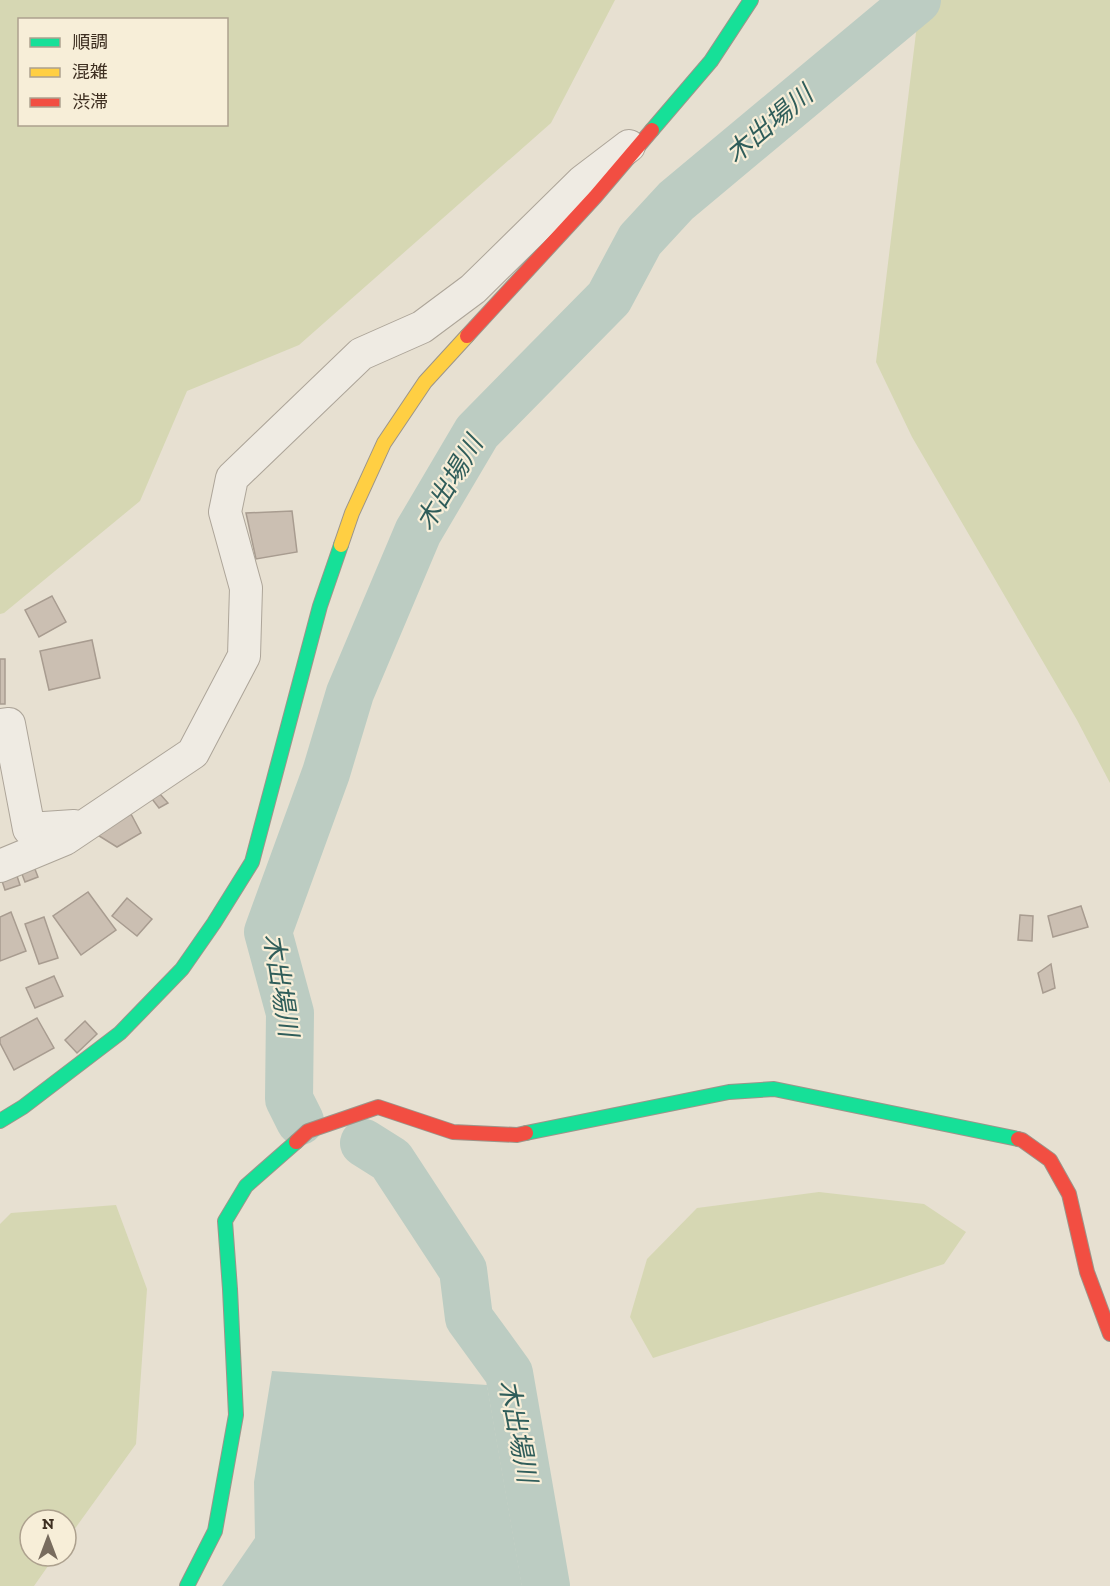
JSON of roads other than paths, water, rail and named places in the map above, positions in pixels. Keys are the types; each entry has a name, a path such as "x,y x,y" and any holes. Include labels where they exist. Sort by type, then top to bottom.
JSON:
{"street":[{"path":"0,1121 24,1107 120,1033 182,969 214,923 252,862 320,606 352,513 384,444 425,382 595,197 711,61 751,0"},
{"path":"0,866 65,839 193,753 244,656 246,588 225,512 232,478 361,354 422,327 474,289 583,181 655,127"},
{"path":"0,725 9,724 29,829 85,826"},
{"path":"187,1586 215,1531 236,1415 225,1221 246,1186 308,1131 378,1107 453,1132 517,1136 729,1092 774,1089 1022,1140 1050,1160 1069,1194 1087,1272 1110,1334"}],"waterway":[{"name":"木出場川","path":"300,1121 289,1099 290,1013 268,932 326,773 350,693 418,532 477,432 609,298 640,240 676,201 917,0"},
{"name":"木出場川","path":"364,1143 391,1160 463,1270 469,1318 509,1373 546,1586"}]}
